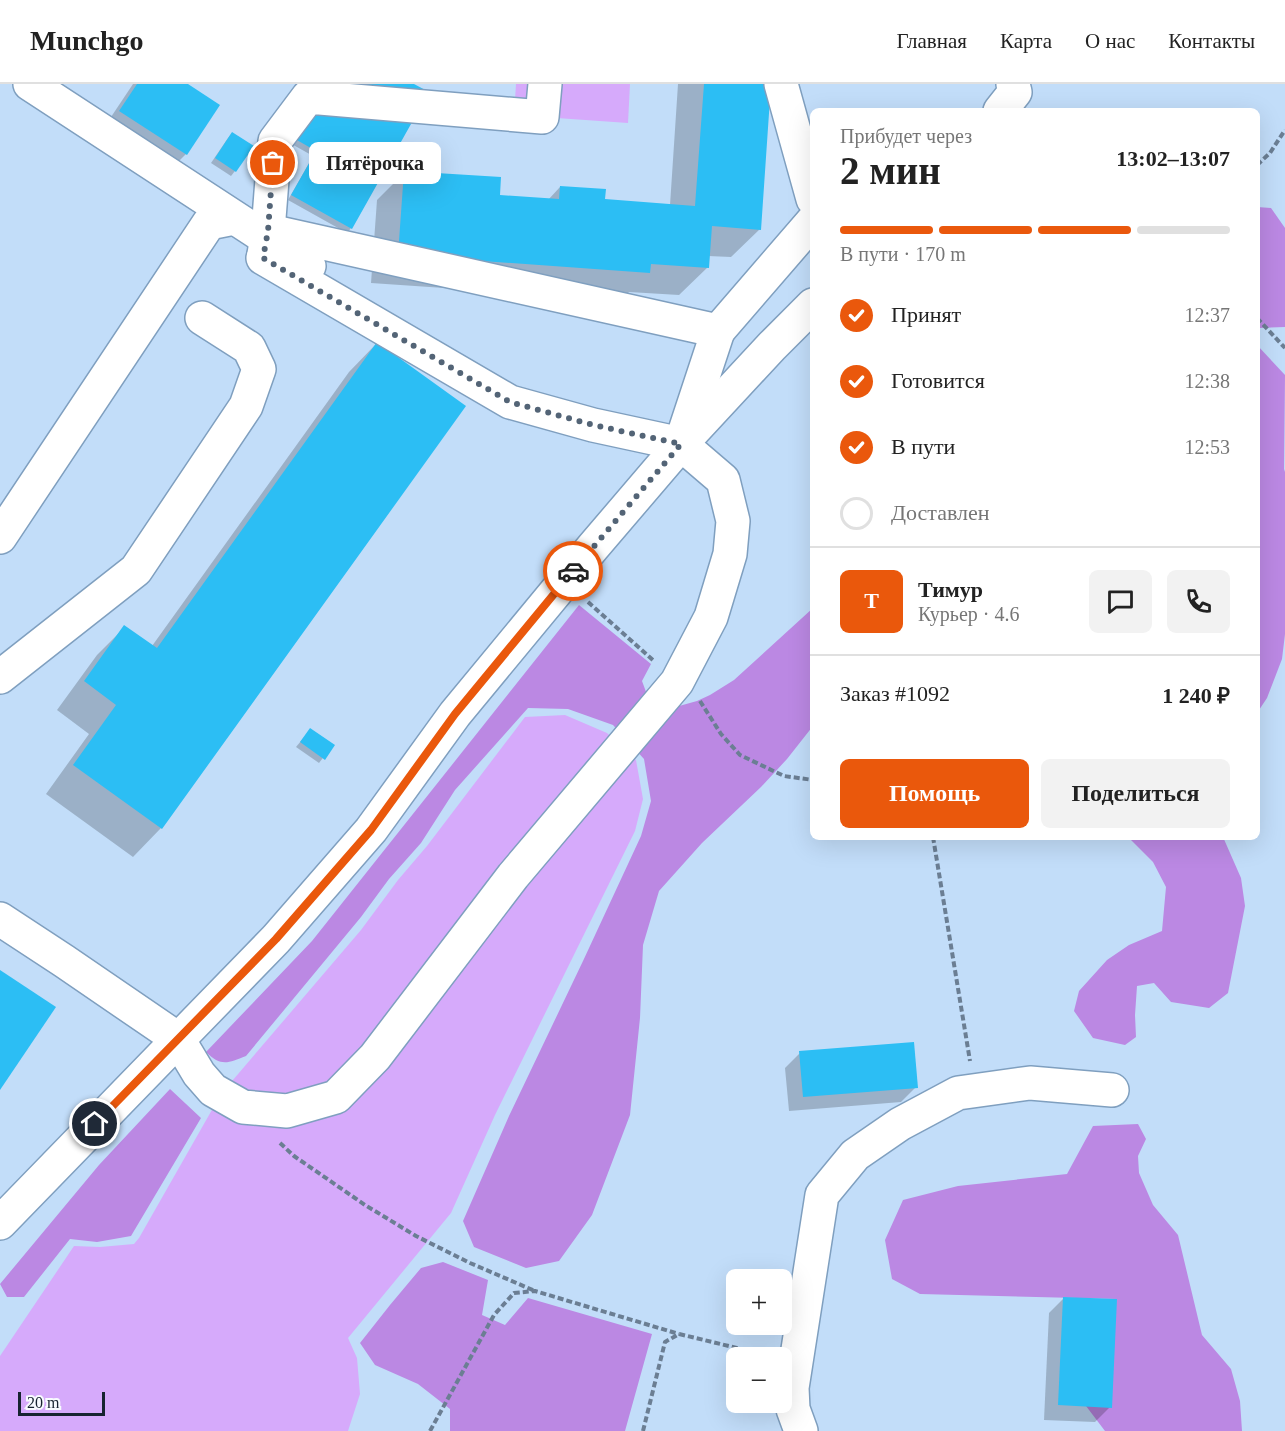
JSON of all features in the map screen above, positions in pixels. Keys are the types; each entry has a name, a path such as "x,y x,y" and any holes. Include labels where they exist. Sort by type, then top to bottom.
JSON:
{"lane":[{"path":"30,84 309,266 266,244"},
{"path":"377,103 430,84"},
{"path":"266,244 275,141 308,97 542,117 544,84"},
{"path":"781,84 810,188"},
{"path":"1002,108 1015,92 1013,84"},
{"path":"0,537 209,223 234,218"},
{"path":"681,444 718,331 810,224"},
{"path":"266,244 718,331"},
{"path":"0,919 178,1039 199,1074 213,1090 243,1107 287,1111 336,1097 375,1057 513,876 680,679 711,617 730,554 733,521 723,480 681,444 593,425 510,402 266,244"},
{"path":"0,1223 276,939 371,830 455,714 681,444 810,308"},
{"path":"0,677 136,570 246,406 259,369 249,348 202,318"},
{"path":"801,1431 793,1409 792,1388 822,1195 855,1155 900,1124 958,1093 1030,1083 1112,1090"}],"path":[{"path":"1260,162 1270,153 1285,130"},
{"path":"1260,321 1285,348"},
{"path":"932,840 975,1091"},
{"path":"277,1140 294,1156 365,1205 416,1236 470,1263 535,1291 679,1334 733,1347"},
{"path":"430,1431 494,1315 513,1293 535,1291"},
{"path":"643,1431 665,1342 679,1334"}],"shaded area":[{"path":"516,84 630,84 628,123 514,115"},
{"path":"1260,207 1271,208 1285,228 1285,327 1260,328"},
{"path":"1260,348 1285,375 1285,634 1282,659 1267,698 1260,708"},
{"path":"579,605 651,664 642,681 649,700 672,708 697,701 734,680 810,611 810,730 761,787 702,843 659,891 643,945 640,1018 630,1115 592,1215 559,1261 526,1268 474,1247 463,1221 509,1116 641,836 651,801 644,759 613,725 568,709 528,708 455,790 421,843 389,879 361,917 246,1056 225,1062 211,1057 206,1052 312,941"},
{"path":"565,715 607,733 636,760 643,799 635,831 495,1115 451,1213 348,1338 357,1358 360,1394 348,1431 0,1431 0,1356 74,1246 100,1247 134,1244 221,1094 361,930 525,717"},
{"path":"1131,840 1224,840 1241,878 1245,906 1228,993 1209,1008 1171,1002 1154,983 1137,986 1136,1037 1125,1045 1093,1038 1074,1011 1079,991 1107,960 1129,945 1162,931 1166,887 1153,862"},
{"path":"170,1089 201,1118 131,1236 97,1242 70,1239 24,1297 7,1297 0,1284 99,1165"},
{"path":"1138,1124 1146,1139 1138,1156 1139,1173 1153,1205 1178,1235 1202,1335 1231,1369 1240,1401 1242,1431 1105,1431 1086,1406 1117,1299 920,1294 892,1279 885,1240 903,1200 958,1186 1067,1174 1093,1126"},
{"path":"443,1262 488,1280 482,1315 505,1325 528,1298 652,1334 625,1431 450,1431 450,1409 418,1384 375,1365 360,1343 421,1268"}],"building":[{"path":"137,84 188,84 220,105 187,155 119,111"},
{"path":"316,84 414,84 429,92 352,229 291,195 316,151 276,128"},
{"path":"704,84 771,84 761,230 712,226 709,268 651,264 650,273 398,255 404,171 501,177 500,195 559,199 560,186 606,189 605,199 695,206"},
{"path":"232,132 254,146 236,172 215,158"},
{"path":"377,342 466,406 162,829 73,765 116,705 84,681 124,625 157,648"},
{"path":"310,728 335,745 325,760 300,742"},
{"path":"0,970 56,1007 0,1090"},
{"path":"914,1042 918,1088 803,1097 799,1051"},
{"path":"1063,1297 1117,1299 1112,1408 1058,1405"}],"way so far":[{"path":"273,163 268,231 263,258 510,402 593,425 681,444 573,571"}],"place":[{"name":"Пятёрочка","path":"273,163"}],"route":[{"path":"95,1124 276,939 371,830 455,714 573,571"}]}
